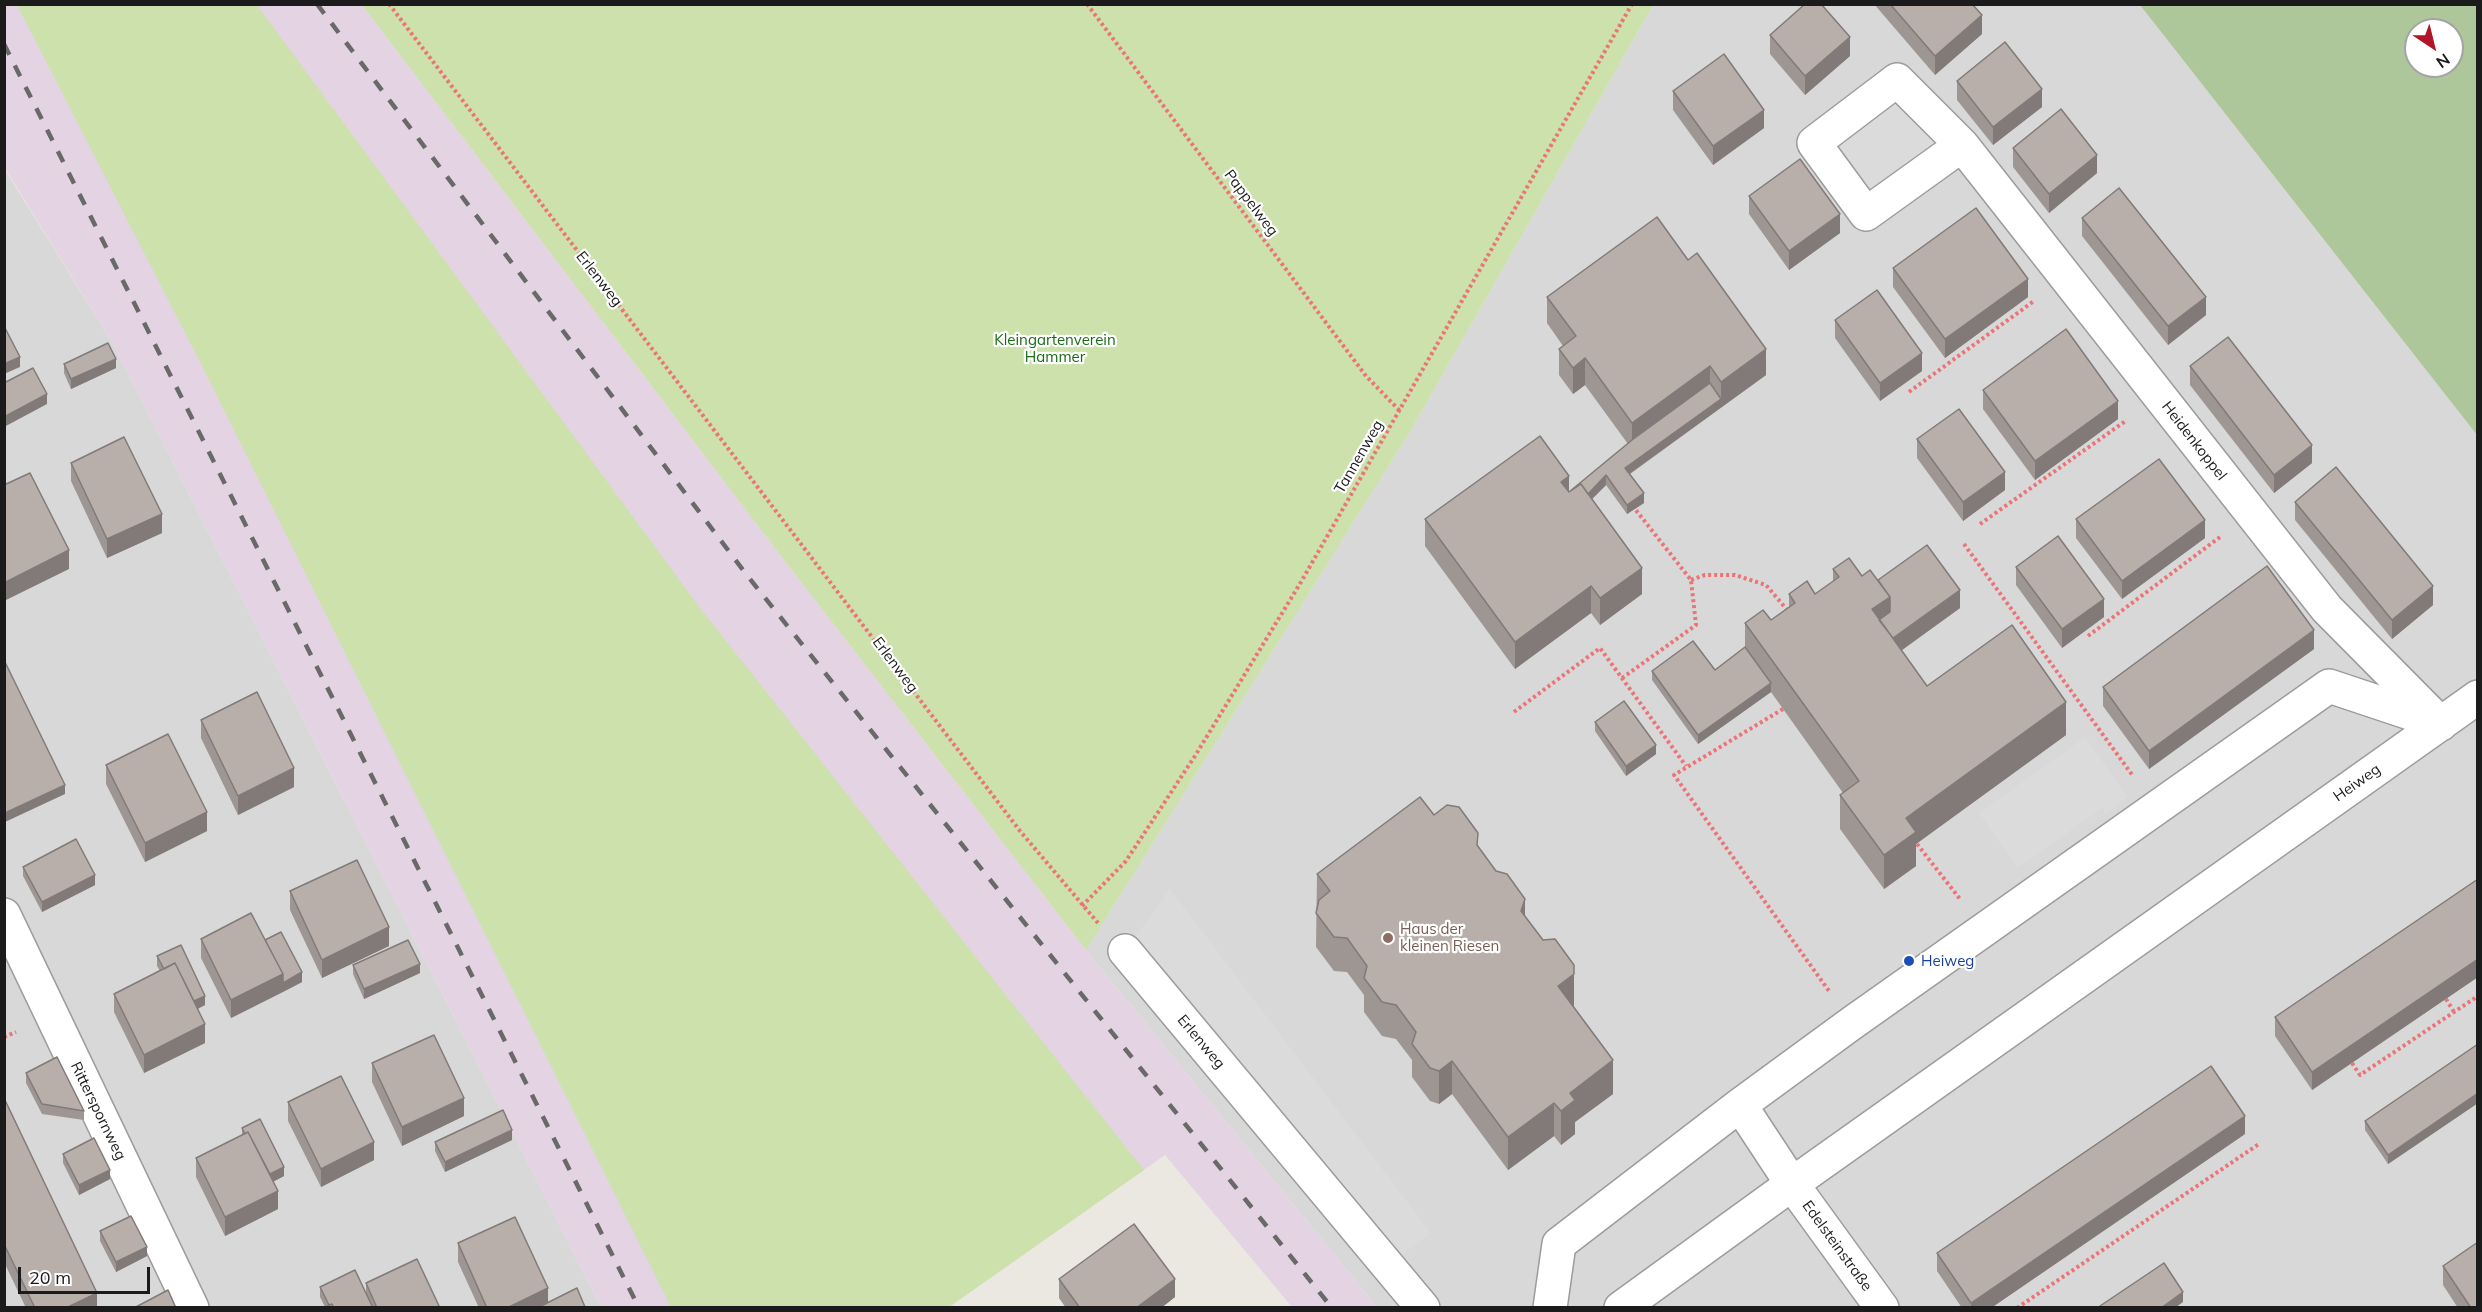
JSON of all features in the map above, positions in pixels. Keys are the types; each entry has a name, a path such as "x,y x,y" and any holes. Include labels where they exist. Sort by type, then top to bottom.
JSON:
{"street":[{"name":"Heidenkoppel","path":"1962,145 2327,609 2441,724"},
{"path":"1550,1308 1559,1244 1740,1105 1852,1023 2329,686 2441,724"},
{"name":"Heiweg","path":"1622,1308 1792,1184 2441,724 2475,705"},
{"name":"Ritterspornweg","path":"4,915 192,1308"},
{"name":"Erlenweg","path":"1125,951 1423,1308"},
{"name":"Edelsteinstraße","path":"1740,1105 1792,1184 1882,1308"}],"path":[{"name":"Erlenweg","path":"389,4 1020,831 1082,906 1125,951"},
{"name":"Pappelweg","path":"1087,4 1366,376 1400,411"},
{"name":"Tannenweg","path":"1082,906 1126,861 1301,582 1632,4"},
{"path":"1909,392 2066,278"},
{"path":"1980,524 2160,397"},
{"path":"1622,678 1696,625 1691,580 1635,509"},
{"path":"2088,636 2252,514"},
{"path":"1964,544 2157,808"},
{"path":"1691,580 1705,575 1735,575 1766,585 1789,612"},
{"path":"1514,712 1600,648 1686,766"},
{"path":"1783,710 1674,775 1852,1023"},
{"path":"1917,844 1985,930"},
{"path":"2352,1063 2360,1075 2478,996"},
{"path":"2446,999 2454,1012"},
{"path":"2017,1308 2259,1144"}],"shaded area":[{"path":"5,5 362,5 777,551 1086,950 1377,1307 1292,1307 1165,1155 949,1307 601,1307 113,344 5,168"},
{"path":"1653,5 2140,5 2477,435 2477,1307 1377,1307 1086,950 1411,430"},
{"path":"1897,80 1962,145 1866,214 1814,143"},
{"path":"4,168 113,344 601,1307 5,1307"},
{"path":"2085,737 2128,797 2106,814 2102,808 2018,868 1979,813"},
{"path":"1170,889 1431,1233 1376,1275 1115,964"}],"green space":[{"path":"17,5 257,5 700,608 1144,1170 949,1307 671,1307 199,360"},
{"name":"Kleingartenverein Hammer","path":"362,5 1653,5 1411,430 1086,950 777,551"},
{"path":"2140,5 2477,5 2477,435"}],"building":[{"path":"1805,4 1821,4 1850,37 1805,76 1770,35"},
{"path":"1890,4 1972,4 1982,15 1935,56"},
{"path":"2005,42 2042,89 1993,127 1957,81"},
{"path":"1724,54 1764,110 1713,146 1673,91"},
{"path":"2061,109 2097,155 2049,194 2013,148"},
{"path":"1800,159 1840,214 1789,251 1749,196"},
{"path":"2119,188 2206,297 2168,326 2082,218"},
{"path":"1976,208 2028,279 1945,339 1893,268"},
{"path":"1657,217 1688,260 1697,253 1766,349 1721,382 1710,366 1632,423 1585,358 1573,368 1559,349 1576,336 1547,297"},
{"path":"1877,290 1922,353 1880,383 1835,320"},
{"path":"4,326 20,357 4,364"},
{"path":"2066,329 2118,401 2035,461 1983,390"},
{"path":"2228,337 2312,445 2274,475 2190,366"},
{"path":"108,343 116,359 71,379 64,364"},
{"path":"33,368 47,394 4,417 4,383"},
{"path":"1710,383 1721,399 1625,468 1644,493 1627,505 1606,475 1588,494 1581,484 1569,492 1632,440"},
{"path":"1959,409 2005,472 1963,502 1917,439"},
{"path":"1540,436 1569,476 1561,482 1569,492 1581,484 1642,568 1600,598 1591,586 1515,642 1425,519"},
{"path":"124,437 162,514 107,539 71,463"},
{"path":"2159,459 2205,520 2122,581 2076,519"},
{"path":"2336,467 2433,586 2392,620 2295,502"},
{"path":"30,473 69,550 4,583 4,485"},
{"path":"2058,536 2104,599 2062,629 2016,567"},
{"path":"1927,545 1960,590 1893,638 1879,620 1890,612 1890,597 1878,580"},
{"path":"1849,558 1862,576 1870,570 1890,597 1872,609 1927,686 2012,625 2066,702 1906,818 1916,832 1884,855 1840,795 1859,781 1745,623 1763,610 1771,620 1795,603 1789,594 1807,581 1815,594 1839,577 1833,569"},
{"path":"2267,566 2314,630 2149,751 2103,687"},
{"path":"1693,641 1715,670 1745,647 1771,683 1698,735 1652,671"},
{"path":"4,660 65,785 5,813 4,811"},
{"path":"257,692 294,768 238,796 201,720"},
{"path":"1624,701 1656,745 1626,766 1595,722"},
{"path":"168,734 207,812 145,843 106,765"},
{"path":"1420,797 1434,815 1447,805 1459,807 1478,833 1477,845 1496,871 1507,874 1525,899 1521,911 1543,940 1555,939 1574,965 1574,974 1558,986 1613,1060 1570,1093 1575,1100 1561,1111 1554,1103 1508,1137 1452,1061 1439,1071 1430,1068 1412,1044 1416,1032 1396,1005 1382,1002 1364,978 1367,966 1347,938 1334,937 1316,913 1319,900 1330,891 1317,874"},
{"path":"76,839 95,875 42,902 23,867"},
{"path":"357,860 389,927 322,960 290,891"},
{"path":"2478,879 2478,959 2312,1072 2275,1017"},
{"path":"251,913 283,974 231,1000 201,939"},
{"path":"281,932 302,972 283,983 283,974 265,940"},
{"path":"408,940 420,964 364,989 353,965"},
{"path":"181,945 205,996 194,1001 175,963 164,969 157,956"},
{"path":"175,963 205,1024 144,1055 114,994"},
{"path":"434,1035 464,1098 402,1127 372,1063"},
{"path":"2478,1044 2478,1093 2388,1155 2365,1121"},
{"path":"57,1057 84,1111 42,1104 26,1073"},
{"path":"2211,1066 2245,1116 1971,1303 1937,1253"},
{"path":"341,1076 374,1142 321,1169 288,1102"},
{"path":"4,1098 97,1293 66,1308 35,1308 4,1244"},
{"path":"503,1110 512,1130 445,1162 435,1142"},
{"path":"260,1119 284,1167 270,1174 248,1132 245,1134 242,1128"},
{"path":"248,1132 278,1191 225,1217 196,1158"},
{"path":"94,1138 110,1170 79,1185 63,1154"},
{"path":"131,1216 147,1247 116,1262 100,1231"},
{"path":"515,1217 548,1288 507,1308 487,1308 458,1243"},
{"path":"1134,1224 1175,1279 1136,1308 1080,1308 1059,1279"},
{"path":"2478,1242 2478,1308 2471,1308 2443,1266"},
{"path":"417,1259 440,1308 377,1308 366,1283"},
{"path":"2164,1263 2183,1292 2161,1308 2097,1308"},
{"path":"355,1270 373,1308 334,1308 332,1304 329,1305 320,1287"},
{"path":"577,1288 585,1307 537,1308"},
{"path":"168,1290 176,1308 134,1308"}],"railway":[{"path":"317,4 746,574 1332,1308"},
{"path":"4,44 639,1308"}],"place":[{"name":"Haus der kleinen Riesen","path":"1388,938"},
{"name":"Heiweg","path":"1909,961"}]}
